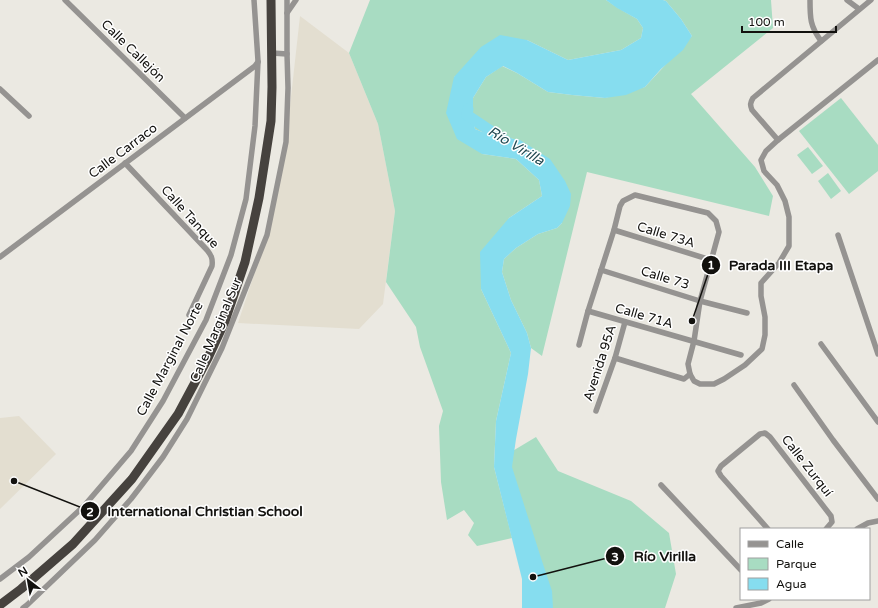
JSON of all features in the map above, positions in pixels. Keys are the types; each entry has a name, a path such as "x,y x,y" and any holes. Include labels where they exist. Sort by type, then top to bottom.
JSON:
{"highway":[{"path":"0,605 73,544 132,479 178,414 212,359 245,262 259,198 271,121 272,0"}],"street":[{"name":"Calle Callejón","path":"65,0 186,118"},
{"name":"Calle Marginal Norte","path":"0,579 29,557 84,506 131,451 163,401 206,320 231,255 246,199 255,126 258,61 254,0"},
{"name":"Calle Marginal Sur","path":"23,608 95,540 141,486 163,457 187,419 212,359 222,348 267,235 286,142 288,88 286,0"},
{"path":"287,13 296,0"},
{"path":"810,0 810,16 812,26 821,41"},
{"path":"847,0 859,9"},
{"path":"778,140 752,110 751,102 753,98 871,0"},
{"path":"272,53 287,54"},
{"path":"580,345 588,311 614,230 620,206 622,201 635,195 708,213 716,221 718,232 700,301 694,341 688,364 690,374 694,381 700,384 714,384 745,365 762,349 765,335 765,316 761,296 761,283 779,263 789,246 789,217 785,201 777,185 764,171 760,160 766,151 778,140 878,60"},
{"name":"Calle Carraco","path":"0,258 255,66 258,61"},
{"path":"0,89 29,116"},
{"name":"Calle Tanque","path":"125,163 212,256 212,266 189,315"},
{"name":"Calle 73A","path":"614,230 711,260"},
{"path":"838,235 878,354"},
{"name":"Calle 73","path":"601,270 700,301 747,313"},
{"name":"Calle 71A","path":"588,311 741,355"},
{"name":"Avenida 95A","path":"596,411 615,358 625,322"},
{"path":"821,344 878,422"},
{"path":"615,358 684,379 690,374"},
{"path":"794,385 833,440 878,499"},
{"name":"Calle Zurquí","path":"767,528 718,471 721,466 760,434 765,433 770,437 831,516 832,522 827,528"},
{"path":"132,479 141,486"},
{"path":"661,485 740,569"},
{"path":"860,528 878,521"},
{"path":"736,608 766,600"}],"shaded area":[{"path":"300,16 349,53 378,124 395,211 383,304 359,329 238,323 267,235 286,142"},
{"path":"19,416 56,454 0,509 0,418"}],"green space":[{"path":"370,0 606,0 637,19 643,28 641,38 621,50 568,60 527,40 454,77 482,154 516,159 539,180 542,196 509,218 481,289 511,353 496,421 494,467 512,538 477,546 468,535 474,523 464,510 447,520 441,482 439,426 443,411 420,347 416,327 386,282 395,211 378,124 349,53"},
{"path":"663,0 771,0 773,28 691,94 755,167 773,196 769,216 587,172 542,356 531,348 527,333 511,300 502,272 504,259 516,248 538,234 557,228 562,223 520,140 490,135 475,129 473,98 486,77 502,66 517,73 548,92 605,98 645,87 692,36 681,19 666,1"},
{"path":"841,98 878,145 878,171 849,194 799,131"},
{"path":"808,147 823,166 812,174 797,155"},
{"path":"828,173 841,191 831,199 818,181"},
{"path":"536,437 558,471 631,501 669,533 676,574 665,608 535,608 506,455"}],"water":[{"path":"606,0 666,1 681,19 692,36 683,50 661,69 645,87 626,95 605,98 548,92 503,66 486,77 473,98 475,129 490,135 520,140 550,159 565,181 571,194 570,206 562,223 557,228 538,234 516,248 504,259 502,272 511,300 527,333 531,348 512,467 552,591 553,608 522,608 522,579 494,467 496,421 511,353 481,289 480,252 509,218 542,196 539,180 516,159 482,154 457,139 446,113 454,77 481,47 500,35 527,40 568,60 621,50 641,38 643,28 637,19"}],"waterway":[{"name":"Río Virilla","path":"468,109 467,115 510,144"}],"place":[{"name":"Parada III Etapa","path":"692,321"},
{"name":"International Christian School","path":"14,481"},
{"name":"Río Virilla","path":"533,577"}]}
